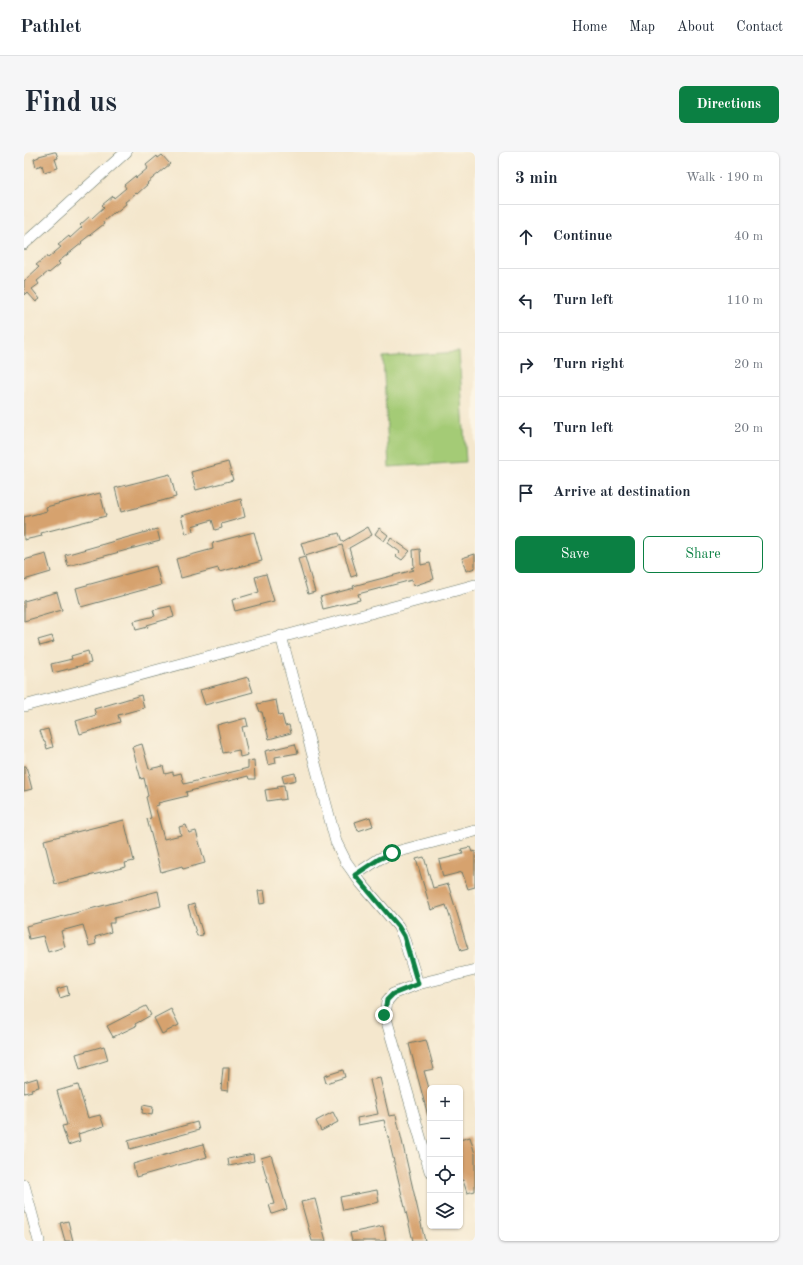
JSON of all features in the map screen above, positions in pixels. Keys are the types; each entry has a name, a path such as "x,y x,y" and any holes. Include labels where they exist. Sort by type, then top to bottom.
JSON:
{"street":[{"path":"24,244 126,152"},
{"path":"24,706 475,585"},
{"path":"281,636 336,842 346,862 355,875 398,926 404,936 418,984"},
{"path":"355,875 379,859 392,853 475,831"},
{"path":"427,1161 384,1015 387,1000 393,994 418,984 475,970"},
{"path":"24,1185 39,1241"}],"green space":[{"path":"459,352 466,462 389,467 383,357"}],"building":[{"path":"56,152 58,158 55,159 58,168 44,172 42,165 36,167 34,159"},
{"path":"162,155 170,164 147,183 148,184 137,194 136,193 125,202 126,204 103,222 104,224 58,262 60,264 37,281 39,284 32,289 40,299 36,302 27,292 24,295 24,281 39,267 36,265 47,256 48,258 61,247 58,245 69,236 70,238 82,227 80,225 90,216 92,218 104,207 102,205 113,196 114,198 126,188 124,185 135,176 136,178 148,168 146,165 157,156 158,158"},
{"path":"228,462 233,480 196,490 191,472"},
{"path":"170,474 176,497 121,512 115,488"},
{"path":"100,493 106,516 41,533 42,536 24,540 24,517 47,511 46,507"},
{"path":"241,499 245,517 221,524 222,528 215,530 212,520 192,526 193,531 186,534 181,516"},
{"path":"368,527 372,535 349,548 357,575 351,577 342,545 305,556 301,543 339,533 342,542"},
{"path":"379,528 388,535 384,541 375,534"},
{"path":"157,529 160,541 68,566 65,555"},
{"path":"254,532 262,561 219,572 218,568 181,578 176,559 213,549 212,543"},
{"path":"391,538 410,551 402,560 396,556 400,552 388,543"},
{"path":"420,549 421,565 430,563 434,579 413,586 412,580 358,594 360,600 323,609 320,597 354,588 353,586 414,570 411,568 414,567 413,550"},
{"path":"46,554 51,572 24,580 24,560"},
{"path":"475,554 475,568 466,571 462,558"},
{"path":"305,557 315,592 308,594 298,559"},
{"path":"156,566 161,585 81,607 76,588"},
{"path":"266,574 274,601 235,611 232,600 259,592 255,577"},
{"path":"57,592 62,610 24,621 24,601"},
{"path":"171,606 174,617 136,630 134,621 155,616 153,610"},
{"path":"52,636 54,642 40,646 38,640"},
{"path":"88,651 91,663 53,673 51,664 72,659 71,656"},
{"path":"248,677 253,692 205,705 200,690"},
{"path":"141,695 144,708 118,715 120,722 80,734 76,721 96,715 94,709"},
{"path":"276,700 279,716 282,715 285,726 289,725 291,733 269,739 262,712 260,712 257,704"},
{"path":"246,718 248,726 242,727 248,755 240,757 239,750 223,753 217,725"},
{"path":"48,729 53,747 47,749 40,731"},
{"path":"142,744 149,769 163,766 165,774 173,772 173,775 181,773 184,784 248,768 248,761 254,760 255,779 249,779 248,776 186,792 187,796 158,803 159,805 155,806 164,839 181,835 179,827 186,825 189,833 196,831 205,863 183,869 182,866 161,872 147,819 151,818 146,797 148,796 144,778 141,779 132,747"},
{"path":"295,744 298,753 275,757 276,763 268,765 265,751"},
{"path":"24,766 26,766 32,789 24,791"},
{"path":"295,773 296,780 284,783 282,776"},
{"path":"284,785 286,799 267,801 265,790 278,788 277,786"},
{"path":"370,817 373,826 358,831 355,822"},
{"path":"124,820 134,861 125,863 126,867 55,884 44,840"},
{"path":"470,847 472,852 475,851 475,887 468,889 462,872 443,877 439,860 463,854 461,849"},
{"path":"424,857 433,888 448,884 468,949 461,951 446,905 431,910 416,859"},
{"path":"264,890 266,903 260,904 258,891"},
{"path":"158,891 161,906 114,918 114,923 109,923 111,932 95,937 96,944 89,946 83,925 61,931 65,947 48,952 43,936 29,939 26,926"},
{"path":"194,904 203,935 197,936 188,906"},
{"path":"67,986 69,995 60,998 57,989"},
{"path":"146,1006 151,1015 135,1024 136,1026 113,1037 107,1026"},
{"path":"171,1009 179,1025 162,1034 154,1018"},
{"path":"426,1040 434,1069 424,1071 428,1085 427,1112 409,1044"},
{"path":"104,1046 108,1060 80,1069 76,1054"},
{"path":"223,1068 229,1068 228,1091 221,1090"},
{"path":"343,1070 345,1077 326,1083 324,1076"},
{"path":"37,1078 39,1087 24,1093 24,1082"},
{"path":"380,1078 389,1116 396,1115 425,1241 413,1241 384,1120 358,1125 357,1118 378,1114 370,1080"},
{"path":"78,1085 88,1118 100,1115 104,1126 78,1134 80,1141 68,1145 62,1126 67,1125 57,1091"},
{"path":"143,1105 153,1107 152,1115 142,1113"},
{"path":"333,1112 338,1122 321,1131 316,1121"},
{"path":"197,1122 199,1130 130,1149 128,1141"},
{"path":"470,1137 475,1154 475,1191 467,1193 463,1180 463,1139"},
{"path":"203,1144 207,1157 136,1177 133,1164"},
{"path":"253,1154 254,1161 229,1166 228,1159"},
{"path":"271,1155 287,1209 272,1214 269,1205 274,1204 261,1158"},
{"path":"377,1190 379,1202 343,1210 340,1197"},
{"path":"315,1199 326,1241 312,1241 301,1202"},
{"path":"68,1221 73,1241 65,1241 60,1223"},
{"path":"383,1226 386,1241 352,1241 350,1233"}],"route":[{"path":"384,1015 387,1000 393,994 418,984 404,936 398,926 361,884 355,875 379,859 392,853"}]}
